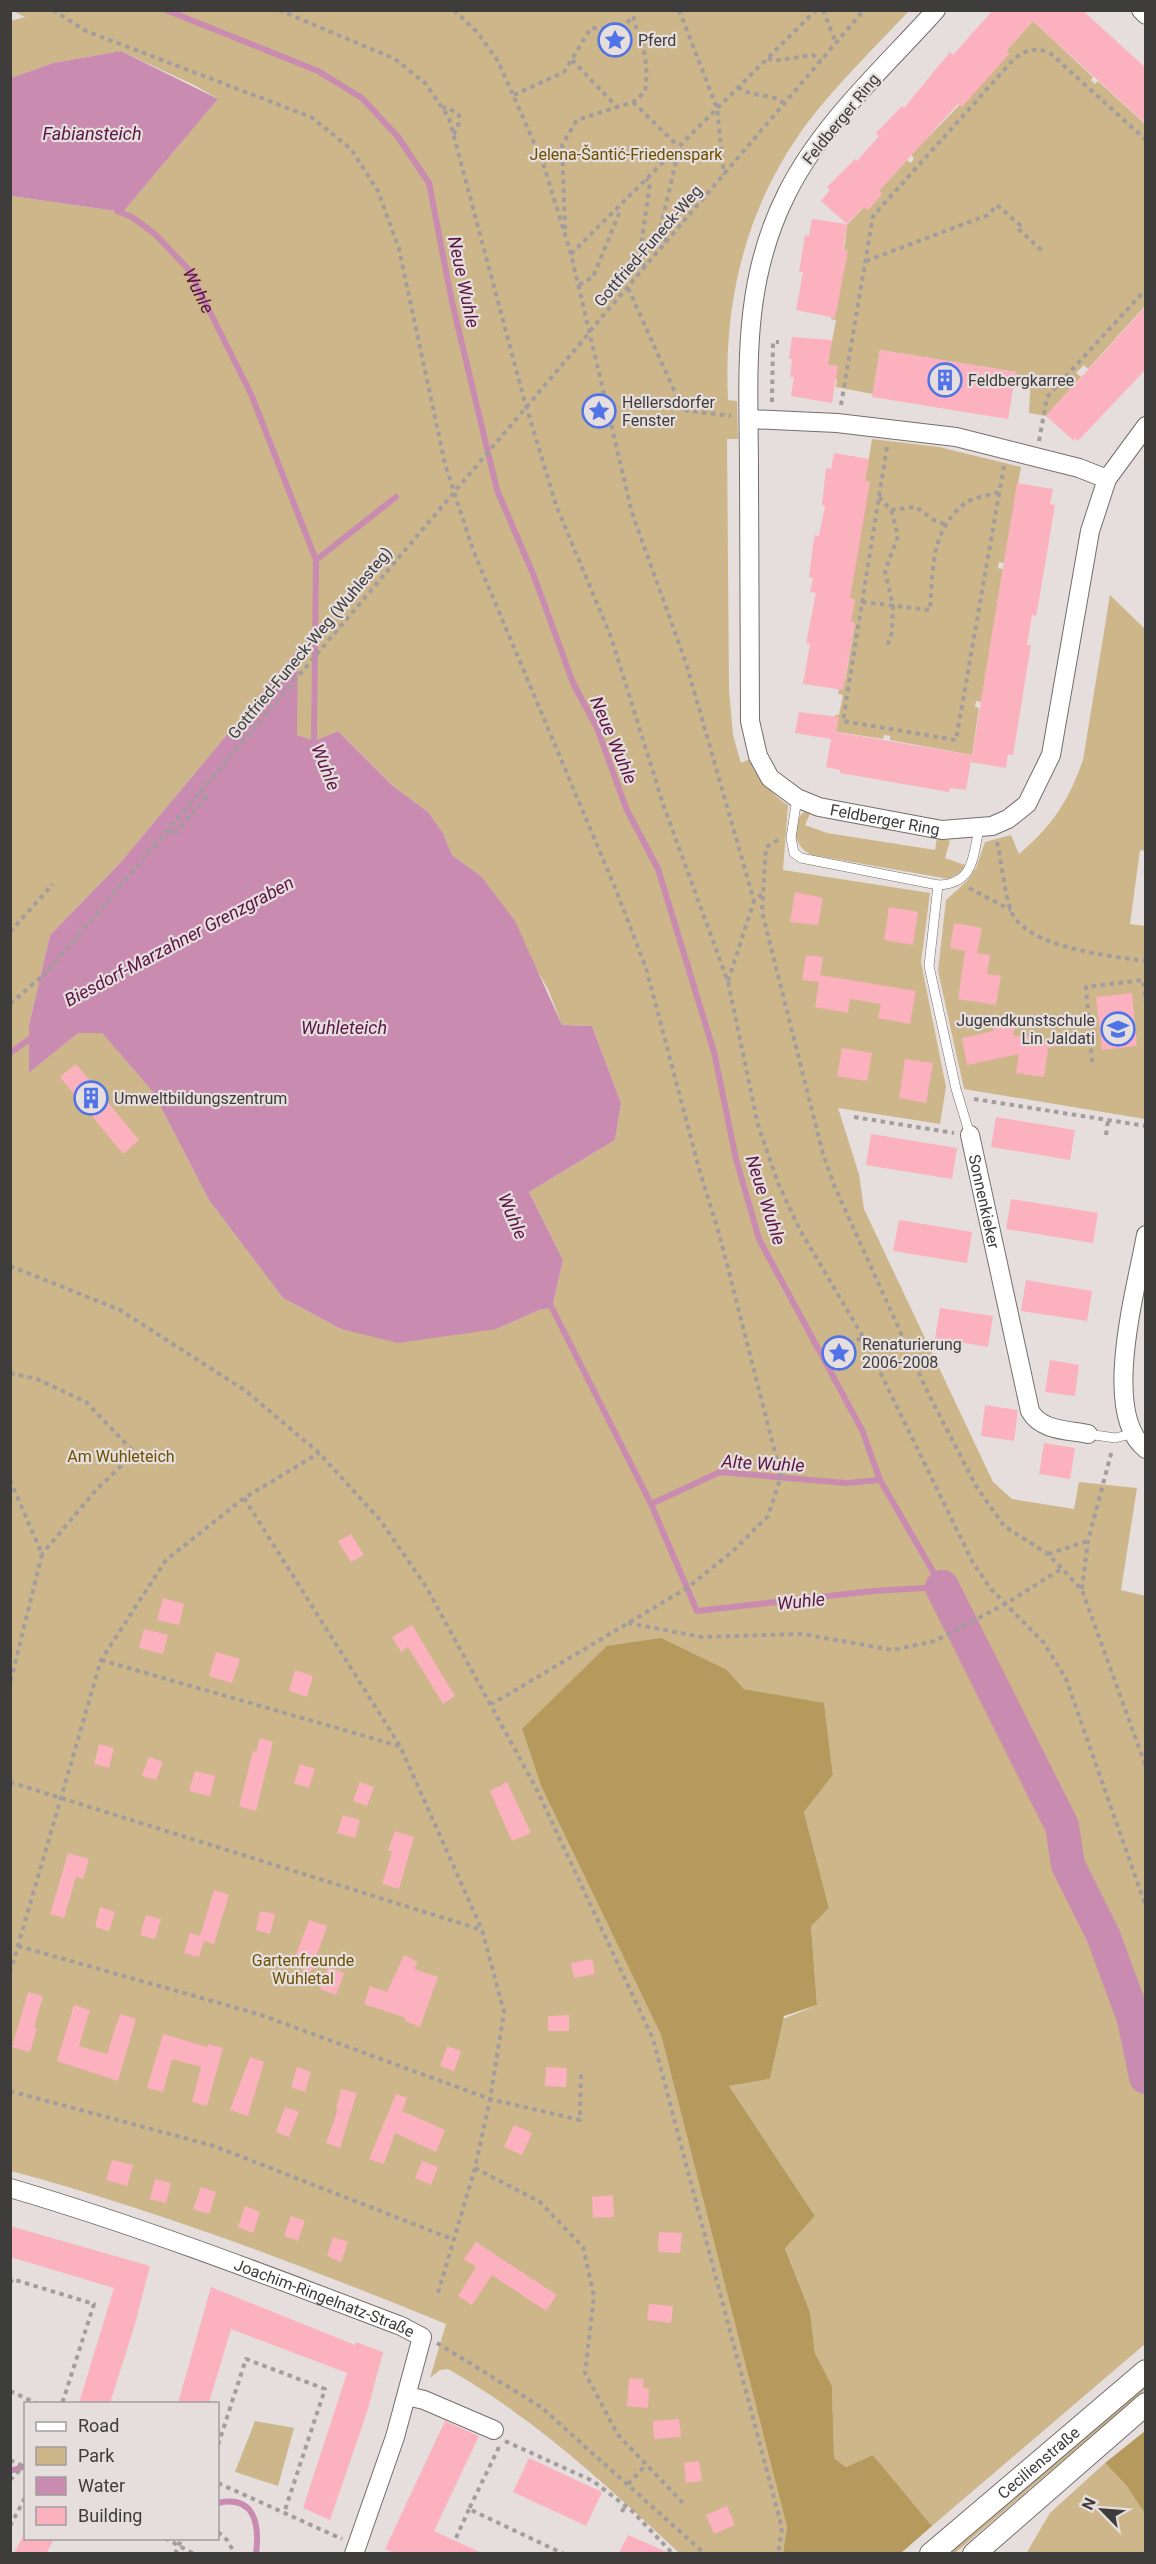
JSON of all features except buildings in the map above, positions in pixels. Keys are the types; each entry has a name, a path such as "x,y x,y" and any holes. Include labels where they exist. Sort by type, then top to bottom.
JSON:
{"street":[{"name":"Feldberger Ring","path":"936,10 809,154 767,237 754,286 750,315 754,419 750,721 758,756 770,778 797,798 819,807 942,830 986,827 1008,819 1027,804 1051,755 1090,531 1107,478 1146,426"},
{"path":"1141,10 1146,15"},
{"path":"754,419 837,423 956,437 1079,468 1107,478"},
{"name":"Sonnenkieker","path":"970,1135 1030,1411 1035,1420 1045,1426 1088,1434"},
{"path":"1146,1236 1121,1375 1123,1436 1146,1449"},
{"name":"Joachim-Ringelnatz-Straße","path":"10,2188 87,2210 186,2245 401,2326 422,2337 407,2396 350,2547"},
{"name":"Cecilienstraße","path":"931,2553 1146,2371"},
{"path":"407,2396 424,2400 498,2435"},
{"name":"Cecilienstraße","path":"974,2553 1146,2404"}],"lane":[{"path":"797,798 791,838 794,853 801,858 938,885 958,882 970,867 986,827"},
{"name":"Sonnenkieker","path":"938,885 929,966 958,1097 970,1135"},
{"name":"Sonnenkieker","path":"1088,1434 1123,1436"}],"path":[{"path":"53,10 86,32 311,117 351,149 378,191 399,249 445,464 473,550 616,890 646,968 700,1172 720,1237 781,1476 768,1516 733,1551 687,1588 492,1704"},
{"path":"279,10 395,59 426,84 448,118 524,399 556,505 611,637 663,804 728,982 758,1125 777,1183 800,1230 863,1337 973,1563 1005,1604 1044,1643 1066,1679 1146,1907"},
{"path":"454,10 477,32 498,61 543,164 579,285 633,513 686,663 754,901"},
{"path":"566,235 562,146 577,120 633,102 645,92 648,69 633,19 634,10"},
{"path":"678,10 717,108 724,175"},
{"path":"571,254 816,10"},
{"path":"823,10 836,43"},
{"name":"Gottfried-Funeck-Weg","path":"590,332 864,10"},
{"path":"514,95 564,72 591,28 618,28 633,19"},
{"path":"837,423 873,216 1014,59 1025,50 1038,49 1050,53 1146,140"},
{"path":"768,58 773,62 813,55 821,61"},
{"path":"572,60 617,107"},
{"path":"738,87 743,91 777,98 784,104"},
{"path":"633,102 678,146"},
{"path":"442,108 455,110 459,115 458,129 453,134"},
{"path":"667,242 659,234 677,157 672,153"},
{"path":"645,267 639,260 650,183 646,179"},
{"path":"866,261 988,215 997,205 1020,225 1017,228 1045,253"},
{"path":"579,285 593,277 620,211 618,207"},
{"path":"627,288 683,410 754,419 759,402 773,402 773,342 778,342"},
{"path":"1038,450 1047,397 1146,289"},
{"name":"Gottfried-Funeck-Weg (Wuhlesteg)","path":"10,1004 49,970 590,332"},
{"path":"890,428 843,721 956,740 1006,450"},
{"path":"862,602 930,610 934,551 947,525 968,501 999,492"},
{"path":"879,497 891,510 898,536 885,571 893,606 892,632 886,647"},
{"path":"891,510 916,507 934,520 947,525"},
{"path":"168,830 174,835 191,815 206,797 200,792"},
{"path":"185,810 191,815"},
{"path":"986,827 1011,910 1018,922 1072,950 1146,961"},
{"path":"791,838 775,840 766,847 762,894 765,924 823,1154 834,1185 928,1393 976,1486 1004,1526 1048,1554 1082,1590 1146,1767"},
{"path":"958,882 1011,910"},
{"path":"10,932 53,884"},
{"path":"728,982 754,901 762,894"},
{"path":"1092,1062 1086,987 1143,980 1146,1003"},
{"path":"958,1097 1146,1126"},
{"path":"854,1117 970,1135"},
{"path":"1106,1135 1108,1120"},
{"path":"10,1266 120,1310 246,1391 319,1453 387,1529 425,1585 536,1788 653,2039 782,2528 778,2553"},
{"path":"841,1349 863,1337"},
{"path":"10,1373 38,1379 86,1402 135,1453 97,1489 42,1554 10,1684"},
{"path":"1082,1590 1088,1541 1123,1436"},
{"path":"10,1973 101,1660 166,1560 244,1498 319,1453"},
{"path":"10,1480 42,1554"},
{"path":"244,1498 400,1746 482,1930 504,2012 490,2099 475,2168 452,2239 438,2293"},
{"path":"1048,1554 1088,1541"},
{"path":"628,1623 702,1637 802,1634 894,1650 936,1641 1005,1604 1063,1568"},
{"path":"101,1660 400,1746"},
{"path":"10,1782 482,1930"},
{"path":"18,1946 258,2014 490,2099 580,2120 581,2073"},
{"path":"10,2091 214,2146 452,2239"},
{"path":"475,2168 540,2202 583,2247 594,2296 585,2373 618,2435 683,2503"},
{"path":"10,2283 12,2279 94,2304 62,2402"},
{"path":"422,2337 541,2407 705,2553"},
{"path":"219,2442 246,2359 325,2389 284,2513"},
{"path":"10,2391 37,2402"},
{"path":"456,2538 470,2509 498,2435 593,2481 625,2505 673,2553"},
{"path":"10,2460 24,2466"},
{"path":"628,2484 646,2465"},
{"path":"10,2480 24,2467"},
{"path":"219,2483 350,2547"},
{"path":"10,2526 24,2500"},
{"path":"622,2512 625,2505"},
{"path":"470,2509 564,2553"},
{"path":"219,2533 227,2540 235,2553"},
{"path":"168,2540 194,2553"},
{"path":"175,2553 181,2540"}],"green space":[{"path":"11,10 909,11 844,79 808,122 787,153 769,186 743,254 730,325 728,362 728,400 737,401 738,439 727,439 729,690 733,735 741,763 752,758 766,784 788,805 783,870 930,893 921,962 946,1087 940,1124 838,1108 859,1174 864,1209 993,1482 1012,1499 1074,1509 1079,1482 1137,1488 1121,1590 1146,1596 1145,2344 932,2526 873,2455 846,2467 834,2458 832,2386 815,2353 810,2312 785,2247 815,2216 729,2086 770,2079 783,2019 817,2005 811,1925 829,1908 804,1812 833,1775 824,1704 744,1689 727,1670 522,1729 541,1786 661,2035 787,2527 783,2553 679,2553 569,2454 510,2409 448,2369 440,2370 430,2378 446,2324 339,2281 177,2222 11,2171 11,196 123,212 218,99 196,86 121,51 53,63 11,78 10,21 25,17","holes":["297,650 297,735 314,741 338,731 393,786 428,812 443,833 452,855 481,876 548,989 562,1025 592,1026 621,1103 615,1140 529,1192 563,1260 552,1308 539,1310 497,1329 341,1329 283,1298 209,1200 153,1092 102,1033 78,1033 29,1073 29,1025 50,935 121,862"]},
{"path":"1033,21 1093,77 1091,80 1095,84 1098,81 1145,124 1145,306 1088,369 1084,365 1076,373 1081,377 1046,416 1029,413 1030,390 1025,381 1017,388 1013,388 1016,372 880,350 873,394 836,387 837,379 831,378 837,366 823,364 832,341 836,320 831,319 833,306 837,306 847,225 864,207 868,210 882,194 879,191 907,160 911,163 914,158 911,155 1009,54 1006,51"},
{"path":"872,439 939,447 1021,467 1004,563 999,562 998,568 1003,569 981,702 976,701 975,707 979,708 972,755 890,740 890,736 884,735 883,739 832,731 835,715 839,715 843,695 838,694 841,681 845,681 855,623 851,622 846,598 869,482 865,481"},
{"path":"1110,595 1145,629 1145,851 1140,850 1130,924 1145,926 1145,1119 964,1089 938,971 946,900 967,881 976,868 985,842 1011,835 1019,854 1050,823 1071,788 1083,760"},
{"path":"805,811 810,814 805,825 827,833 935,850 937,837 950,841 945,858 965,865 962,871 949,879 812,855 801,847 796,835 797,822"},
{"path":"1145,2385 1145,2390 955,2553 949,2554"},
{"path":"255,2421 294,2428 278,2486 235,2472"},
{"path":"1105,2463 1126,2485 1145,2514 1145,2553 1026,2554 1050,2513"}],"shaded area":[{"path":"661,1638 727,1670 744,1689 824,1703 833,1775 804,1812 829,1908 811,1926 817,2005 784,2016 770,2079 729,2086 815,2216 785,2248 810,2312 815,2353 832,2386 834,2458 846,2467 873,2455 932,2526 901,2553 783,2553 787,2527 661,2035 541,1786 522,1729 607,1646"},
{"path":"1145,2431 1145,2514 1126,2485 1105,2463"}],"water":[{"name":"Fabiansteich","path":"121,51 218,99 123,212 11,196 11,78 53,63"},
{"name":"Wuhleteich","path":"298,649 297,735 314,741 338,731 393,786 428,812 443,833 452,855 481,876 515,921 562,1025 592,1026 621,1103 615,1140 529,1192 563,1260 552,1308 539,1310 497,1329 398,1343 341,1329 283,1298 209,1200 153,1092 102,1033 78,1033 29,1073 29,1025 50,935 121,862"}],"waterway":[{"name":"Neue Wuhle","path":"166,10 318,71 362,98 398,137 429,183 452,302 497,490 534,576 573,683 597,728 626,808 658,869 714,1052 736,1159 759,1239 862,1430 880,1480 942,1587 873,1591 697,1611 651,1504 549,1302"},
{"name":"Wuhle","path":"117,211 132,217 155,234 189,270 251,394 316,560 314,741 317,747"},
{"path":"316,560 396,497"},
{"name":"Biesdorf-Marzahner Grenzgraben","path":"10,1053 37,1034"},
{"name":"Alte Wuhle","path":"651,1504 720,1472 846,1483 880,1480"},
{"name":"Wuhle","path":"942,1587 1062,1826 1068,1865 1103,1935 1134,2019 1146,2077"},
{"path":"10,2471 24,2467"},
{"path":"219,2503 240,2503 247,2507 252,2514 257,2532 256,2554"}],"place":[{"name":"Pferd","path":"615,40"},
{"name":"Feldbergkarree","path":"945,380"},
{"name":"Hellersdorfer Fenster","path":"599,411"},
{"name":"Jugendkunstschule Lin Jaldati","path":"1118,1029"},
{"name":"Umweltbildungszentrum","path":"91,1098"},
{"name":"Renaturierung 2006-2008","path":"839,1353"}],"park label":[{"name":"Jelena-Šantić-Friedenspark","path":"626,154"},
{"name":"Am Wuhleteich","path":"121,1456"},
{"name":"Gartenfreunde Wuhletal","path":"303,1969"}]}
